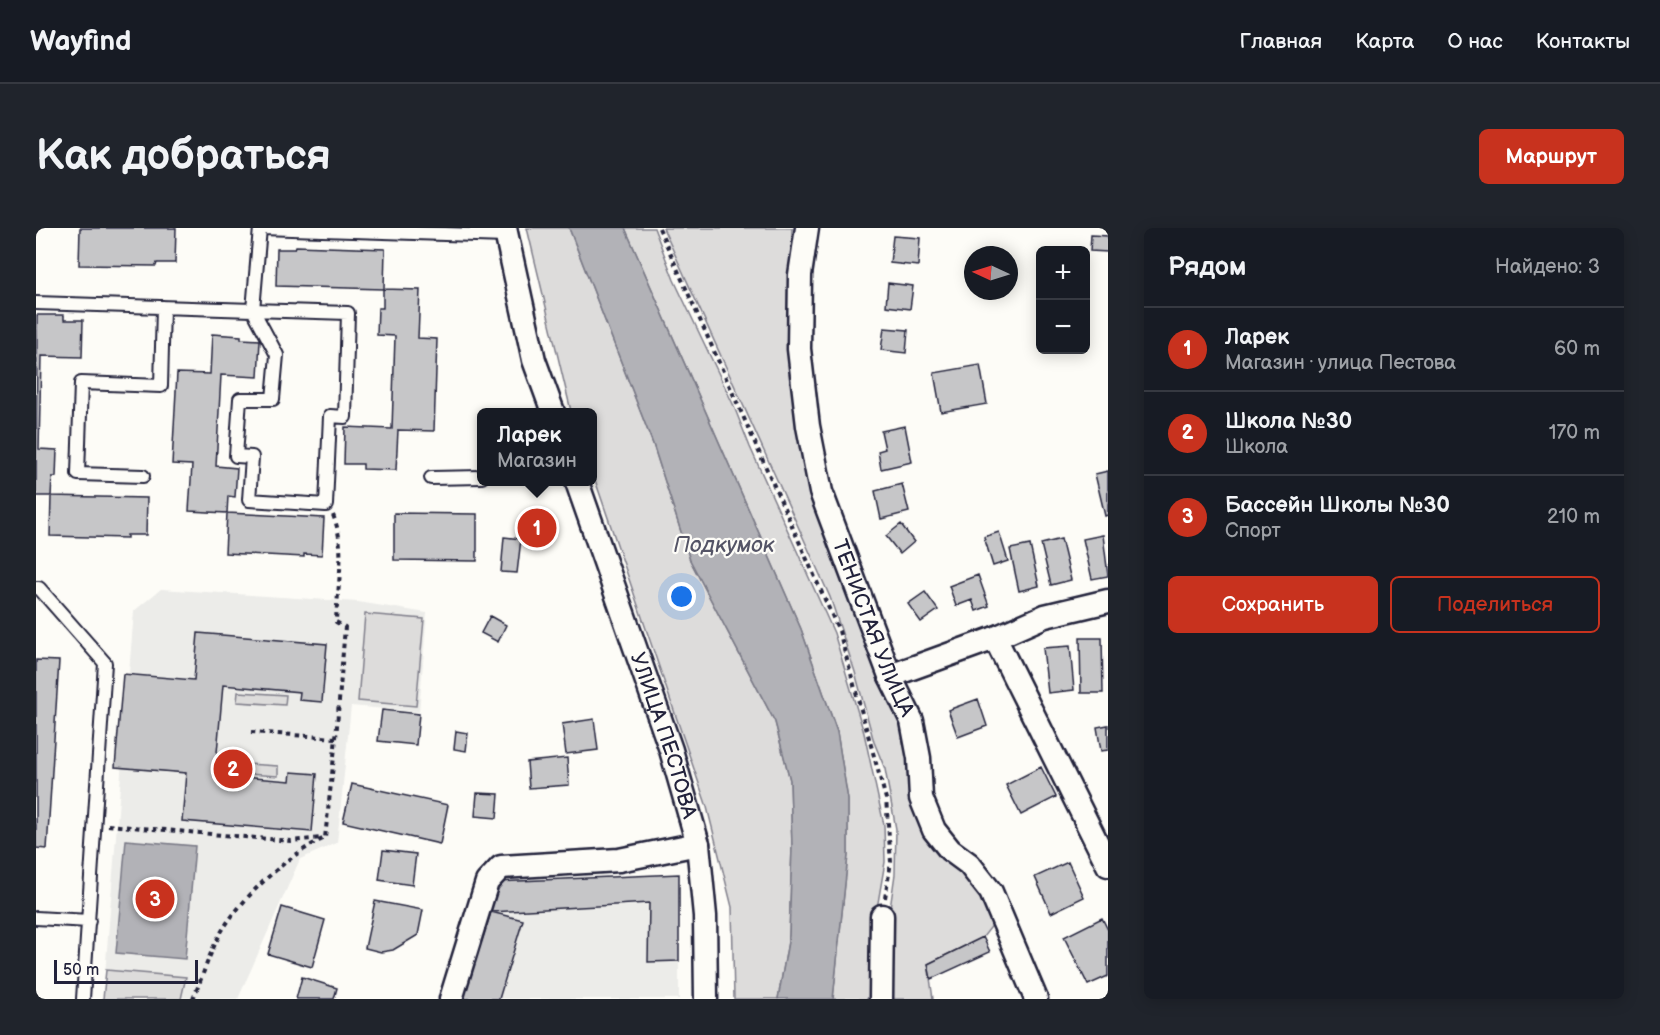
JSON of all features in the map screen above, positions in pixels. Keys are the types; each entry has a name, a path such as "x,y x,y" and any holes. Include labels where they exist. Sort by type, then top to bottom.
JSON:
{"street":[{"name":"ТЕНИСТАЯ УЛИЦА","path":"807,228 800,274 799,350 808,426 821,492 890,676 912,721 919,758 921,798 934,830 950,850 969,864 991,892 1036,999"},
{"path":"506,232 534,360 552,408"},
{"name":"УЛИЦА ПЕСТОВА","path":"578,486 671,750 698,844 705,916 706,999"},
{"path":"890,676 995,638 1045,616 1108,601"},
{"path":"995,638 1108,865"},
{"path":"451,999 487,882 501,867 619,860 698,844"},
{"path":"881,999 882,916"}],"lane":[{"path":"36,303 163,307 254,310 348,313 345,417 330,416 326,505 249,500 252,457 236,456 240,399 273,399 277,355 254,310 260,228 506,232"},
{"path":"143,476 78,474 81,384 161,386 163,307"},
{"path":"431,478 477,477"},
{"path":"36,588 39,588 105,663 83,999"},
{"path":"36,918 89,921"}],"path":[{"path":"659,228 839,632 886,799 891,862 882,916"},
{"path":"325,838 345,627 336,622 341,567 339,529 326,505"},
{"path":"251,732 336,738"},
{"path":"93,824 291,841 325,838"},
{"path":"193,999 224,928 247,899 305,847 325,838"}],"shaded area":[{"path":"527,228 569,228 653,444 690,560 775,722 790,780 792,847 789,936 778,999 734,999 732,907 707,807 597,486 597,408 570,408"},
{"path":"625,228 654,228 674,280 733,404 834,633 864,733 884,825 885,862 875,920 876,999 833,999 848,855 848,800 837,732 801,629"},
{"path":"663,228 792,228 790,328 793,380 909,738 922,824 935,851 952,866 970,874 994,923 983,937 928,964 933,999 887,999 888,923 895,874 896,829 885,769 874,742 855,672 830,597"},
{"path":"161,589 358,602 427,613 419,712 351,706 337,843 300,859 238,999 103,999 134,611"},
{"path":"365,614 424,619 416,706 358,701"},
{"path":"238,692 286,695 285,705 237,702"},
{"path":"231,763 278,766 278,776 230,773"},
{"path":"679,874 679,999 463,999 491,912 494,882"},
{"path":"106,970 186,977 181,999 103,999"}],"water":[{"name":"Подкумок","path":"569,228 625,228 801,629 837,732 848,800 848,855 833,999 778,999 789,936 792,847 790,780 775,722 690,560 653,444"},
{"path":"126,840 195,846 185,959 116,953"}],"building":[{"path":"80,228 176,228 175,263 157,263 156,266 79,265"},
{"path":"1091,235 1108,236 1108,252 1090,251"},
{"path":"893,236 920,238 918,266 890,263"},
{"path":"296,246 385,249 384,289 420,290 418,338 437,339 434,431 398,430 396,470 363,469 363,464 344,464 345,427 392,429 395,336 377,335 378,308 383,308 383,289 276,286 277,249 295,249"},
{"path":"888,283 913,286 910,309 886,306"},
{"path":"37,315 64,315 64,320 83,320 82,357 41,356 39,449 57,450 56,477 52,477 51,496 36,496"},
{"path":"884,328 908,330 906,353 881,350"},
{"path":"212,334 260,340 258,377 221,375 216,466 237,468 235,497 228,496 227,513 189,511 192,465 172,464 177,373 210,374"},
{"path":"980,365 987,404 941,412 934,373"},
{"path":"905,426 912,462 881,469 878,451 885,449 881,431"},
{"path":"1108,471 1108,515 1105,516 1095,474"},
{"path":"902,484 909,512 881,519 875,491"},
{"path":"51,496 147,498 146,535 127,535 127,538 50,536"},
{"path":"227,513 324,518 322,555 304,554 304,557 225,553"},
{"path":"394,513 477,514 477,561 394,560"},
{"path":"901,524 914,542 900,554 886,536"},
{"path":"999,532 1008,561 993,566 984,537"},
{"path":"1103,535 1108,576 1092,579 1083,539"},
{"path":"504,537 521,539 517,573 501,572"},
{"path":"1061,539 1071,580 1051,585 1041,544"},
{"path":"1030,545 1039,586 1019,591 1010,549"},
{"path":"978,575 989,606 976,611 972,600 956,606 949,586"},
{"path":"925,592 938,610 921,622 908,604"},
{"path":"490,616 506,625 498,642 481,633"},
{"path":"198,633 327,644 322,702 299,700 300,692 223,685 215,775 290,781 291,772 317,774 312,832 182,821 186,773 115,767 123,674 194,680"},
{"path":"1080,638 1102,638 1103,693 1081,693"},
{"path":"1070,646 1074,690 1048,693 1043,648"},
{"path":"36,660 59,661 47,849 36,848"},
{"path":"978,699 987,726 958,737 948,710"},
{"path":"382,710 419,714 416,745 378,741"},
{"path":"594,719 598,750 566,754 562,724"},
{"path":"1108,725 1108,750 1101,751 1097,727"},
{"path":"456,731 468,733 466,751 454,749"},
{"path":"567,758 569,785 529,788 527,762"},
{"path":"1041,767 1056,797 1021,815 1006,785"},
{"path":"352,784 448,805 440,844 343,822"},
{"path":"477,793 499,794 497,818 475,816"},
{"path":"383,850 416,854 412,885 379,880"},
{"path":"1068,862 1084,897 1051,913 1035,877"},
{"path":"679,874 679,961 648,962 649,903 491,912 494,882"},
{"path":"375,901 423,910 418,935 393,950 381,952 365,948"},
{"path":"282,907 325,920 312,967 268,954"},
{"path":"491,912 523,920 499,999 463,999"},
{"path":"1102,918 1108,930 1108,976 1088,985 1064,937"},
{"path":"983,937 990,952 931,979 928,964"},
{"path":"302,977 337,988 334,999 296,999"}],"place":[{"name":"Ларек","path":"537,528"},
{"name":"Школа №30","path":"233,769"},
{"name":"Бассейн Школы №30","path":"155,899"}]}
